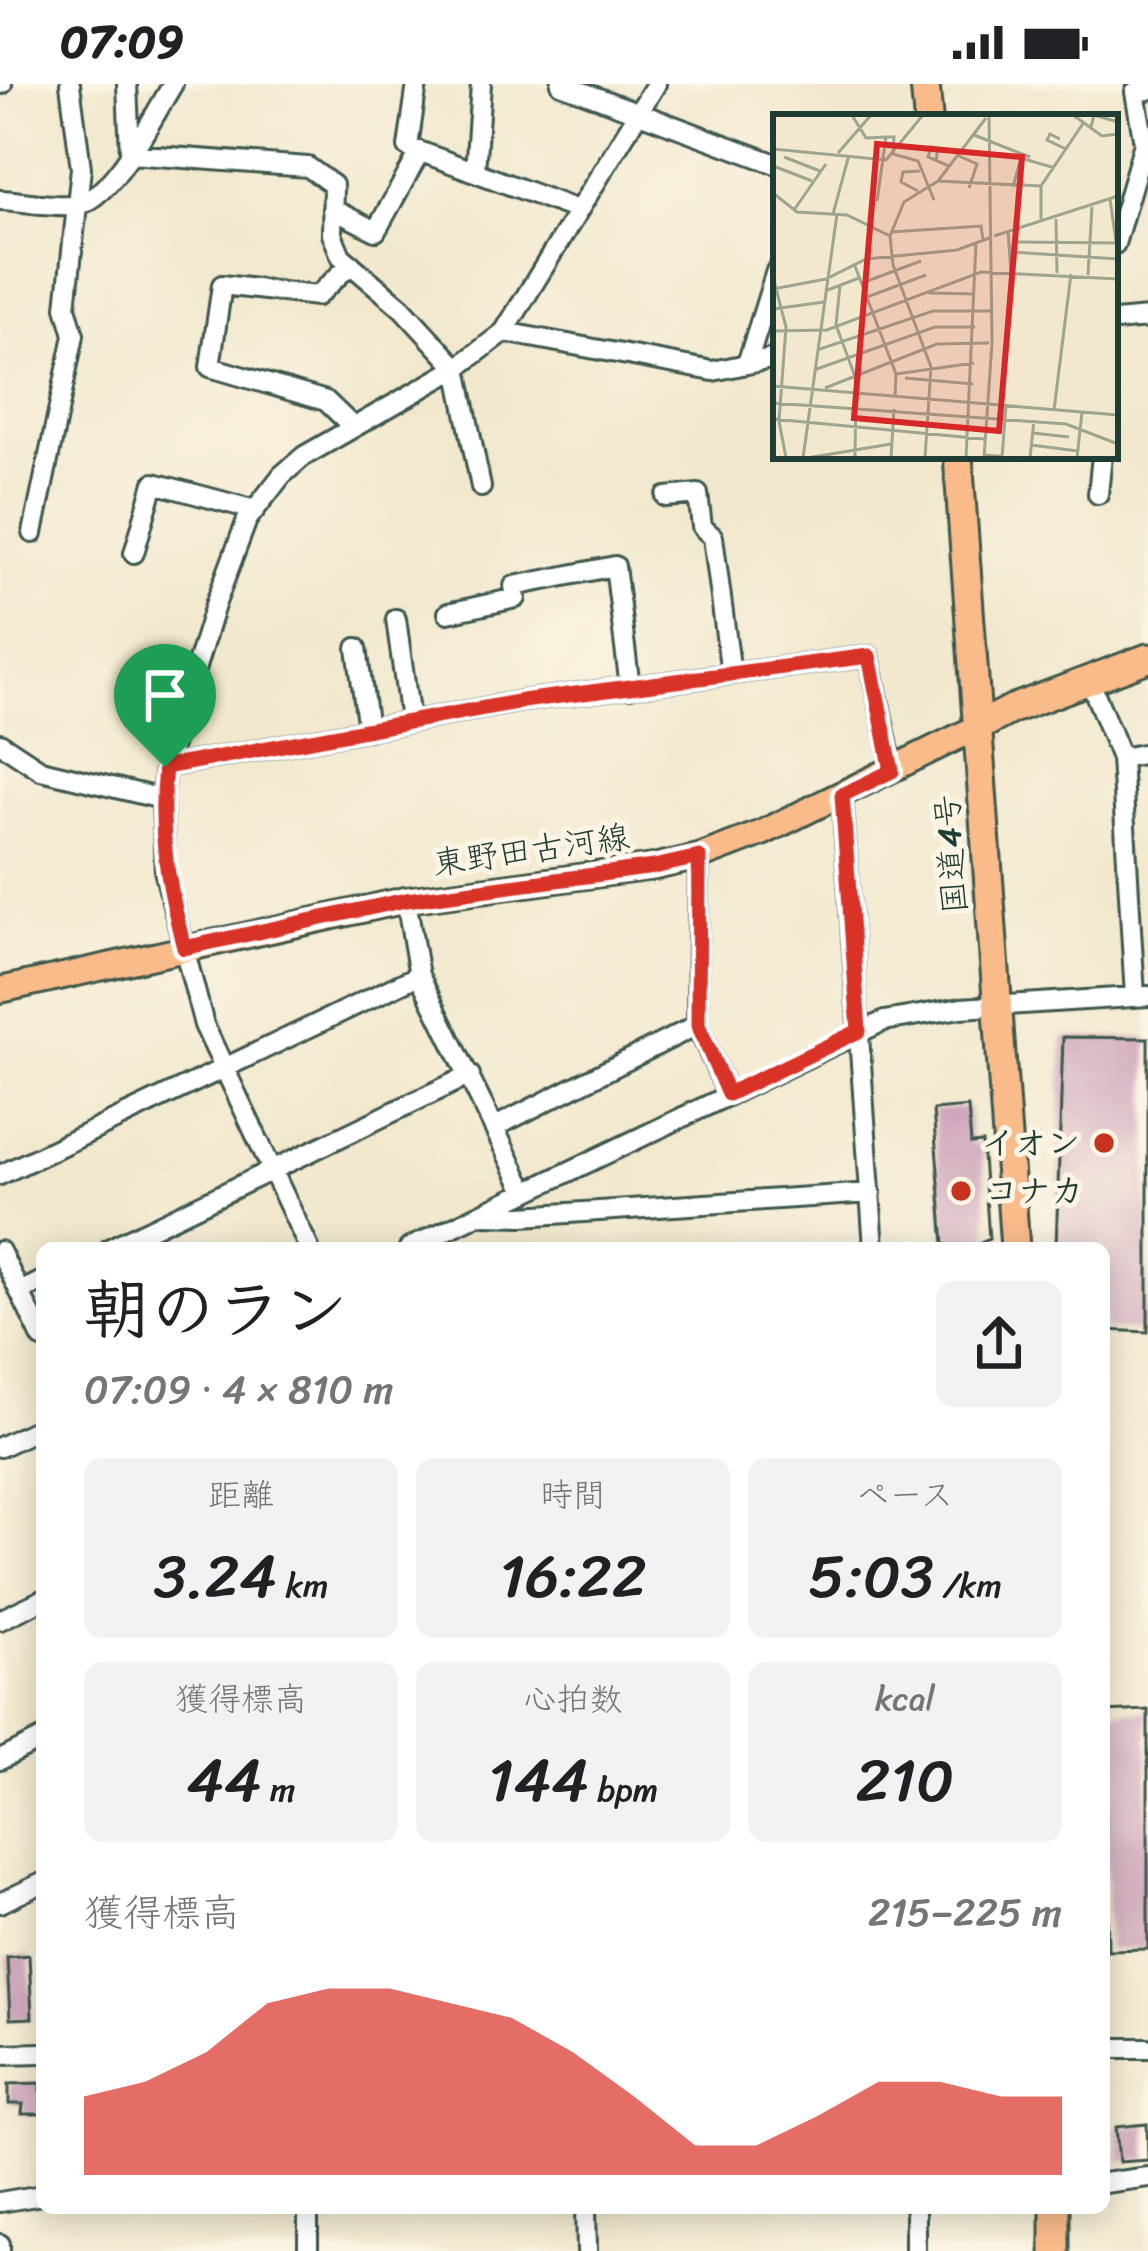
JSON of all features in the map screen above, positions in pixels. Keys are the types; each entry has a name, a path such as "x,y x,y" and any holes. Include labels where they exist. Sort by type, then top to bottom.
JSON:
{"highway":[{"path":"925,84 928,114"},
{"name":"国道4号","path":"958,459 1015,1242"},
{"path":"978,727 1148,658"},
{"path":"1054,2214 1055,2251"}],"main road":[{"name":"東野田古河線","path":"0,990 406,900 699,857 762,833 978,727"}],"street":[{"path":"33,533 74,335 66,307 81,168 70,84"},
{"path":"127,84 130,154"},
{"path":"0,200 78,205 98,196 173,84"},
{"path":"417,84 408,147 577,210"},
{"path":"475,172 481,84"},
{"path":"561,84 773,163"},
{"path":"306,1242 204,1025 165,874 165,767 220,588 247,520 283,475 352,426 457,368 504,332 656,84"},
{"path":"1118,234 1144,143 1135,92 1148,90"},
{"path":"332,209 376,231 420,152"},
{"path":"130,154 308,167 333,185 332,234 341,256 402,308 457,368 481,487"},
{"path":"351,265 317,296 222,285 210,368 326,400 352,426"},
{"path":"747,364 773,281"},
{"path":"1118,323 1148,318"},
{"path":"504,332 713,371 773,359"},
{"path":"1098,494 1102,459"},
{"path":"134,553 154,483 255,510"},
{"path":"666,497 698,494 702,527 713,537 731,674"},
{"path":"448,613 516,598 514,586 615,566 630,688"},
{"path":"396,619 410,720"},
{"path":"357,648 368,730"},
{"path":"165,767 410,720 869,656 892,771"},
{"path":"421,1242 859,1031 902,1015 998,1004 1142,997 1121,758 1089,679"},
{"path":"0,743 41,770 162,799"},
{"path":"1121,758 1148,753"},
{"path":"842,795 874,1242"},
{"path":"1125,836 1148,835"},
{"path":"699,857 698,1025 728,1094"},
{"path":"406,900 419,975 525,1191"},
{"path":"0,1175 419,975"},
{"path":"495,1127 698,1025"},
{"path":"122,1242 470,1075"},
{"path":"477,1215 871,1193"},
{"path":"0,1251 36,1325"},
{"path":"20,1292 36,1284"},
{"path":"0,1448 36,1430"},
{"path":"0,1620 36,1603"},
{"path":"0,1760 36,1742"},
{"path":"0,1903 36,1885"},
{"path":"1110,2048 1148,2048"},
{"path":"0,2054 36,2053"},
{"path":"1110,2182 1148,2177"},
{"path":"0,2202 36,2196"},
{"path":"308,2214 308,2251"},
{"path":"586,2214 586,2251"},
{"path":"915,2214 915,2251"}],"building":[{"name":"イオン","path":"1063,1037 1148,1038 1148,1332 1110,1330 1110,1242 1056,1242"},
{"path":"968,1107 971,1144 982,1143 989,1239 982,1242 944,1242 933,1110"},
{"path":"1148,1710 1148,1949 1110,1950 1110,1712"},
{"path":"29,1955 32,2018 10,2019 7,1957"},
{"path":"36,2083 36,2114 22,2114 23,2104 9,2104 9,2084"},
{"path":"1147,2124 1148,2160 1119,2162 1116,2127"}],"place":[{"name":"イオン","path":"1104,1143"},
{"name":"コナカ","path":"961,1191"}],"route":[{"path":"869,656 892,771 842,795 859,1031 728,1094 698,1025 699,857 406,900 184,948 165,874 165,767 522,701 869,656"}]}
